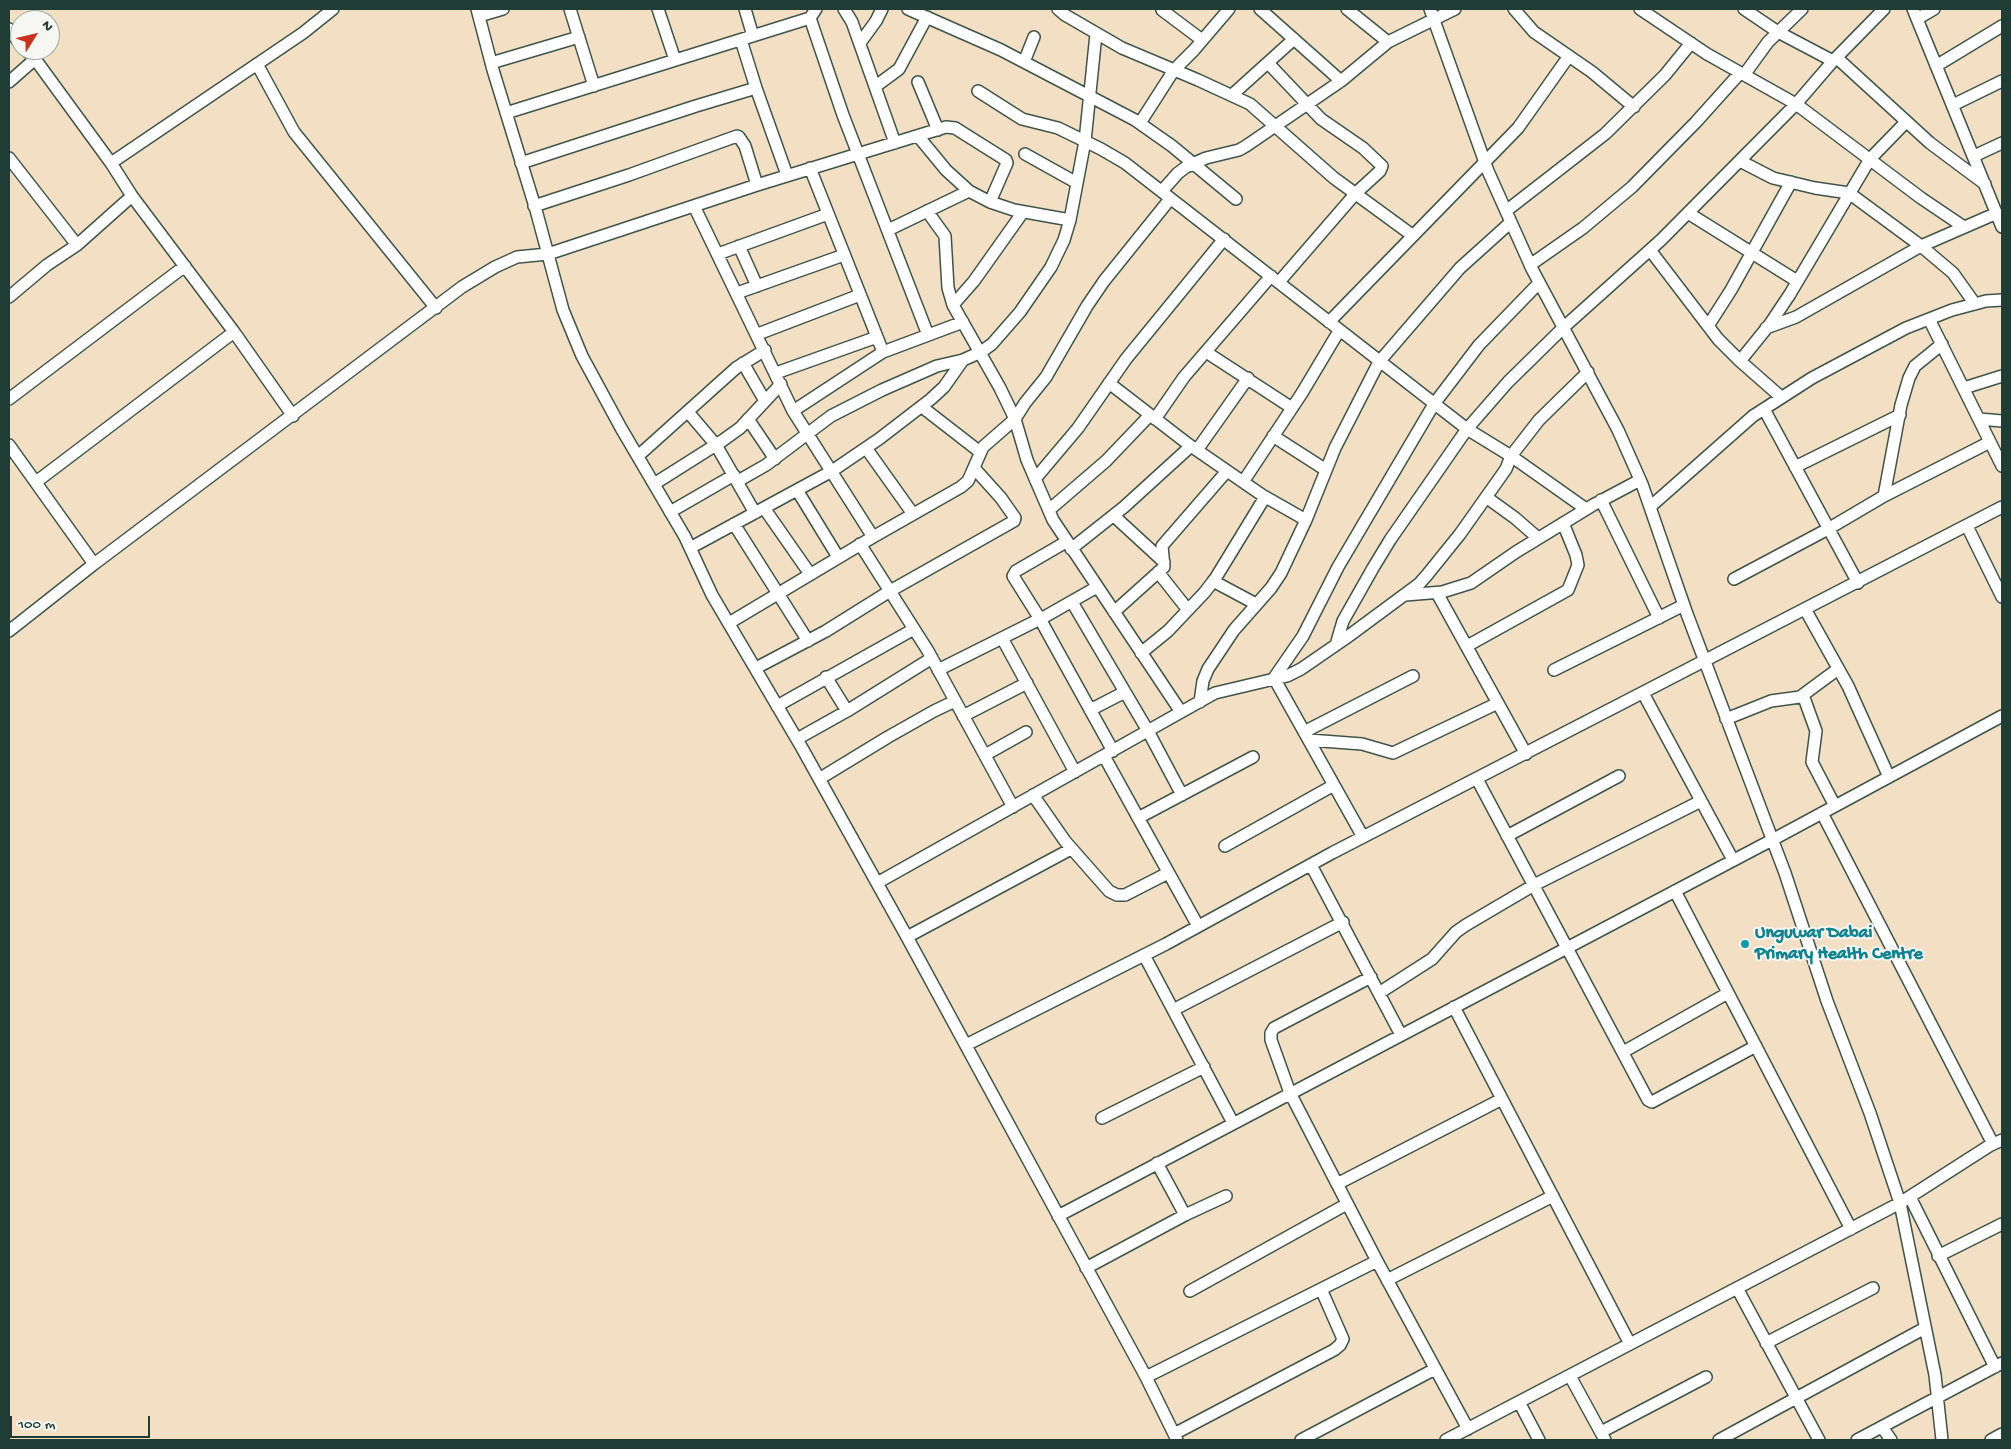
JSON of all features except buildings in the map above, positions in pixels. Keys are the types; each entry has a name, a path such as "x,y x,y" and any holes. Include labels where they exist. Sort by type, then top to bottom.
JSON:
{"street":[{"path":"112,163 303,33 333,9"},
{"path":"503,9 478,12 563,310 582,356 690,548 712,595 797,739 907,937 1146,1377 1176,1437 1340,1345 1343,1339 1321,1289"},
{"path":"570,9 594,86"},
{"path":"658,9 675,60"},
{"path":"745,9 753,36"},
{"path":"844,9 852,22 895,142"},
{"path":"860,43 882,9"},
{"path":"908,9 976,38 1140,123 1236,199"},
{"path":"1058,9 1096,34 1122,48 1250,104 1328,172 1412,234"},
{"path":"1140,123 1174,70 1229,9"},
{"path":"1260,9 1341,81"},
{"path":"1347,9 1388,42"},
{"path":"729,623 860,544 961,487 968,481 983,447 1015,419 1046,377 1087,306 1166,195 1178,173 1206,158 1239,150 1341,81 1388,42 1432,13 1455,9"},
{"path":"1514,9 1534,32 1592,72 1634,107"},
{"path":"1640,9 1654,12 1691,43 1796,104 1921,198 1964,227"},
{"path":"1744,9 1778,32 1835,60 1930,143 1985,184"},
{"path":"1530,265 1583,228 1632,188 1742,74 1768,42 1802,9"},
{"path":"1336,645 1343,621 1373,568 1390,540 1467,429 1508,382 1564,327 1650,250 1740,161 1884,9"},
{"path":"1934,9 1915,14 1985,184 1998,207 2002,227"},
{"path":"1162,10 1202,40"},
{"path":"506,113 741,40 813,13 843,115 928,335"},
{"path":"1432,13 1484,161 1530,265 1618,430 1640,480 1704,661 1795,904 1827,1001 1905,1200 1998,1365 1857,1440"},
{"path":"876,86 899,69 927,17"},
{"path":"1936,66 2002,26"},
{"path":"670,512 775,460 831,416 882,390 937,366 964,360 981,352 1004,332 1051,267 1064,240 1070,220 1085,141 1096,34"},
{"path":"1024,62 1034,36"},
{"path":"491,63 579,37"},
{"path":"1232,95 1294,39"},
{"path":"741,40 787,175"},
{"path":"1506,211 1605,134 1634,107 1691,43"},
{"path":"1329,322 1412,234 1518,128 1569,56"},
{"path":"9,82 35,60"},
{"path":"37,60 112,163 132,196 234,332 293,416"},
{"path":"1049,510 1100,466 1152,417 1206,352 1356,193 1380,171 1382,166 1380,162 1321,119 1268,63"},
{"path":"257,64 294,132 436,308"},
{"path":"1953,105 2002,81"},
{"path":"918,82 938,130"},
{"path":"521,163 756,88"},
{"path":"978,91 1022,119 1050,125 1085,141 1125,163 1224,238 1339,331 1467,429 1511,456 1586,509"},
{"path":"1740,361 1766,328 1797,281 1870,159 1906,122"},
{"path":"9,631 94,564 462,287 494,267 517,257 548,254 787,175 946,127 955,128 1006,160 990,202"},
{"path":"534,206 629,175 737,136 745,146 757,185"},
{"path":"918,136 946,170 969,191 990,202 1023,212 1070,220"},
{"path":"1974,156 2002,143"},
{"path":"1025,154 1077,184"},
{"path":"9,158 77,245"},
{"path":"1740,161 1773,178 1849,193 1921,246 1952,273 1975,304"},
{"path":"810,168 883,352"},
{"path":"1708,326 1731,290 1791,182"},
{"path":"888,230 969,191"},
{"path":"9,297 47,265 77,245 132,196"},
{"path":"694,206 794,411 873,537"},
{"path":"1766,328 1796,317 1921,246 1964,227 1998,207"},
{"path":"926,211 946,236 948,288 953,305 981,352 1015,419 1022,445 1049,510 1069,545 1181,712"},
{"path":"953,305 974,281 1023,212"},
{"path":"1688,213 1797,281"},
{"path":"718,254 828,214"},
{"path":"1200,702 1202,681 1208,669 1234,630 1271,588 1281,573 1306,520 1335,448 1379,362 1460,268 1511,222"},
{"path":"1035,479 1078,428 1126,358 1224,238"},
{"path":"739,246 757,286"},
{"path":"1650,250 1708,326 1740,361 1781,397"},
{"path":"737,293 844,254"},
{"path":"9,399 185,266"},
{"path":"1274,678 1303,636 1338,567 1434,404 1479,345 1539,283"},
{"path":"758,334 860,295"},
{"path":"1650,507 1728,437 1781,397 1812,378 1897,333 1929,319 1975,304 2002,300"},
{"path":"1929,319 2002,466"},
{"path":"794,411 883,352 962,322"},
{"path":"1243,482 1292,408 1339,331"},
{"path":"36,482 234,332"},
{"path":"776,373 877,337"},
{"path":"1884,496 1908,378 1915,366 1942,344"},
{"path":"638,456 743,363 765,350"},
{"path":"1206,352 1292,408"},
{"path":"690,548 832,471 866,448 922,407 944,387 964,360"},
{"path":"743,363 766,401"},
{"path":"877,883 1215,693 1287,676 1301,669 1336,645 1428,576 1506,469 1511,456 1540,420 1588,372"},
{"path":"1964,388 2002,376"},
{"path":"1198,926 1138,818 1090,710 1040,619 1015,579 1014,574 1069,545 1114,516 1194,448 1248,378"},
{"path":"1109,383 1152,417 1227,471 1265,497 1306,520"},
{"path":"654,484 716,445 748,419 781,384"},
{"path":"922,407 980,452"},
{"path":"1764,409 1858,583"},
{"path":"688,412 716,445 736,478 759,510 810,574"},
{"path":"1795,467 1900,415"},
{"path":"748,419 775,460"},
{"path":"1979,419 2002,420"},
{"path":"1273,436 1326,470"},
{"path":"1734,579 1828,529 1884,496 1990,442"},
{"path":"9,445 94,564"},
{"path":"866,448 913,514"},
{"path":"756,668 839,624 890,591 1015,520 989,483 974,468"},
{"path":"1114,612 1161,567 1162,546 1227,471"},
{"path":"1405,595 1437,592 1458,588 1471,583 1538,538 1640,480"},
{"path":"797,490 838,558"},
{"path":"1141,653 1168,631 1213,581 1265,497"},
{"path":"1486,497 1538,538"},
{"path":"1602,500 1659,618"},
{"path":"966,1045 1144,955 1363,837 2002,507"},
{"path":"1114,516 1161,567 1188,610"},
{"path":"1467,646 1568,590 1578,565 1563,523"},
{"path":"734,524 808,641"},
{"path":"1966,526 1996,573 2002,596"},
{"path":"860,544 932,658 1012,807"},
{"path":"1213,581 1256,604"},
{"path":"938,670 1040,619 1097,587"},
{"path":"1437,592 1526,754"},
{"path":"1072,602 1148,731 1182,795"},
{"path":"1554,670 1684,605"},
{"path":"1805,610 1867,725 1889,777"},
{"path":"777,706 914,629"},
{"path":"1002,638 1075,772"},
{"path":"797,739 847,711 932,658"},
{"path":"1726,719 1771,701 1803,695 1838,669"},
{"path":"1306,736 1413,676"},
{"path":"826,677 847,711"},
{"path":"1274,678 1363,837"},
{"path":"963,716 1027,683"},
{"path":"1090,710 1125,692"},
{"path":"1643,693 1733,860"},
{"path":"1803,695 1816,732 1812,762 1815,771 1835,806"},
{"path":"819,779 926,715 955,701"},
{"path":"1306,736 1362,744 1393,754 1498,703"},
{"path":"1058,1216 1772,840 2002,716"},
{"path":"985,755 1026,732"},
{"path":"1138,818 1253,757"},
{"path":"1507,836 1620,776"},
{"path":"1477,779 1648,1100 1652,1102 1756,1046"},
{"path":"1225,846 1334,785"},
{"path":"1033,795 1071,849 1109,891 1117,895 1125,895 1168,872"},
{"path":"1379,992 1432,960 1461,928 1534,885 1701,800"},
{"path":"1446,1440 1905,1200 1998,1142 1822,813"},
{"path":"907,937 1071,849"},
{"path":"1312,864 1401,1035"},
{"path":"1675,891 1851,1229"},
{"path":"1173,1010 1343,922"},
{"path":"1144,955 1233,1123"},
{"path":"1371,977 1274,1028 1271,1033 1271,1040 1290,1093 1387,1280 1468,1429"},
{"path":"1622,1052 1728,993"},
{"path":"1454,1006 1630,1344"},
{"path":"1102,1118 1204,1068"},
{"path":"1337,1184 1502,1099"},
{"path":"1157,1163 1185,1215"},
{"path":"1086,1268 1185,1215 1226,1196"},
{"path":"1387,1280 1553,1196"},
{"path":"1905,1200 1938,1398 1942,1440"},
{"path":"1190,1291 1347,1204"},
{"path":"1938,1256 2002,1224"},
{"path":"1146,1377 1377,1261"},
{"path":"1737,1288 1818,1440"},
{"path":"1766,1342 1873,1288"},
{"path":"1719,1440 1925,1328"},
{"path":"1301,1440 1436,1369"},
{"path":"1570,1376 1603,1436 1706,1377"},
{"path":"1519,1402 1539,1440"},
{"path":"1882,1427 1891,1440"},
{"path":"1991,1440 2002,1434"}],"place":[{"name":"Unguwar Dabai Primary Health Centre","path":"1745,944"}]}
